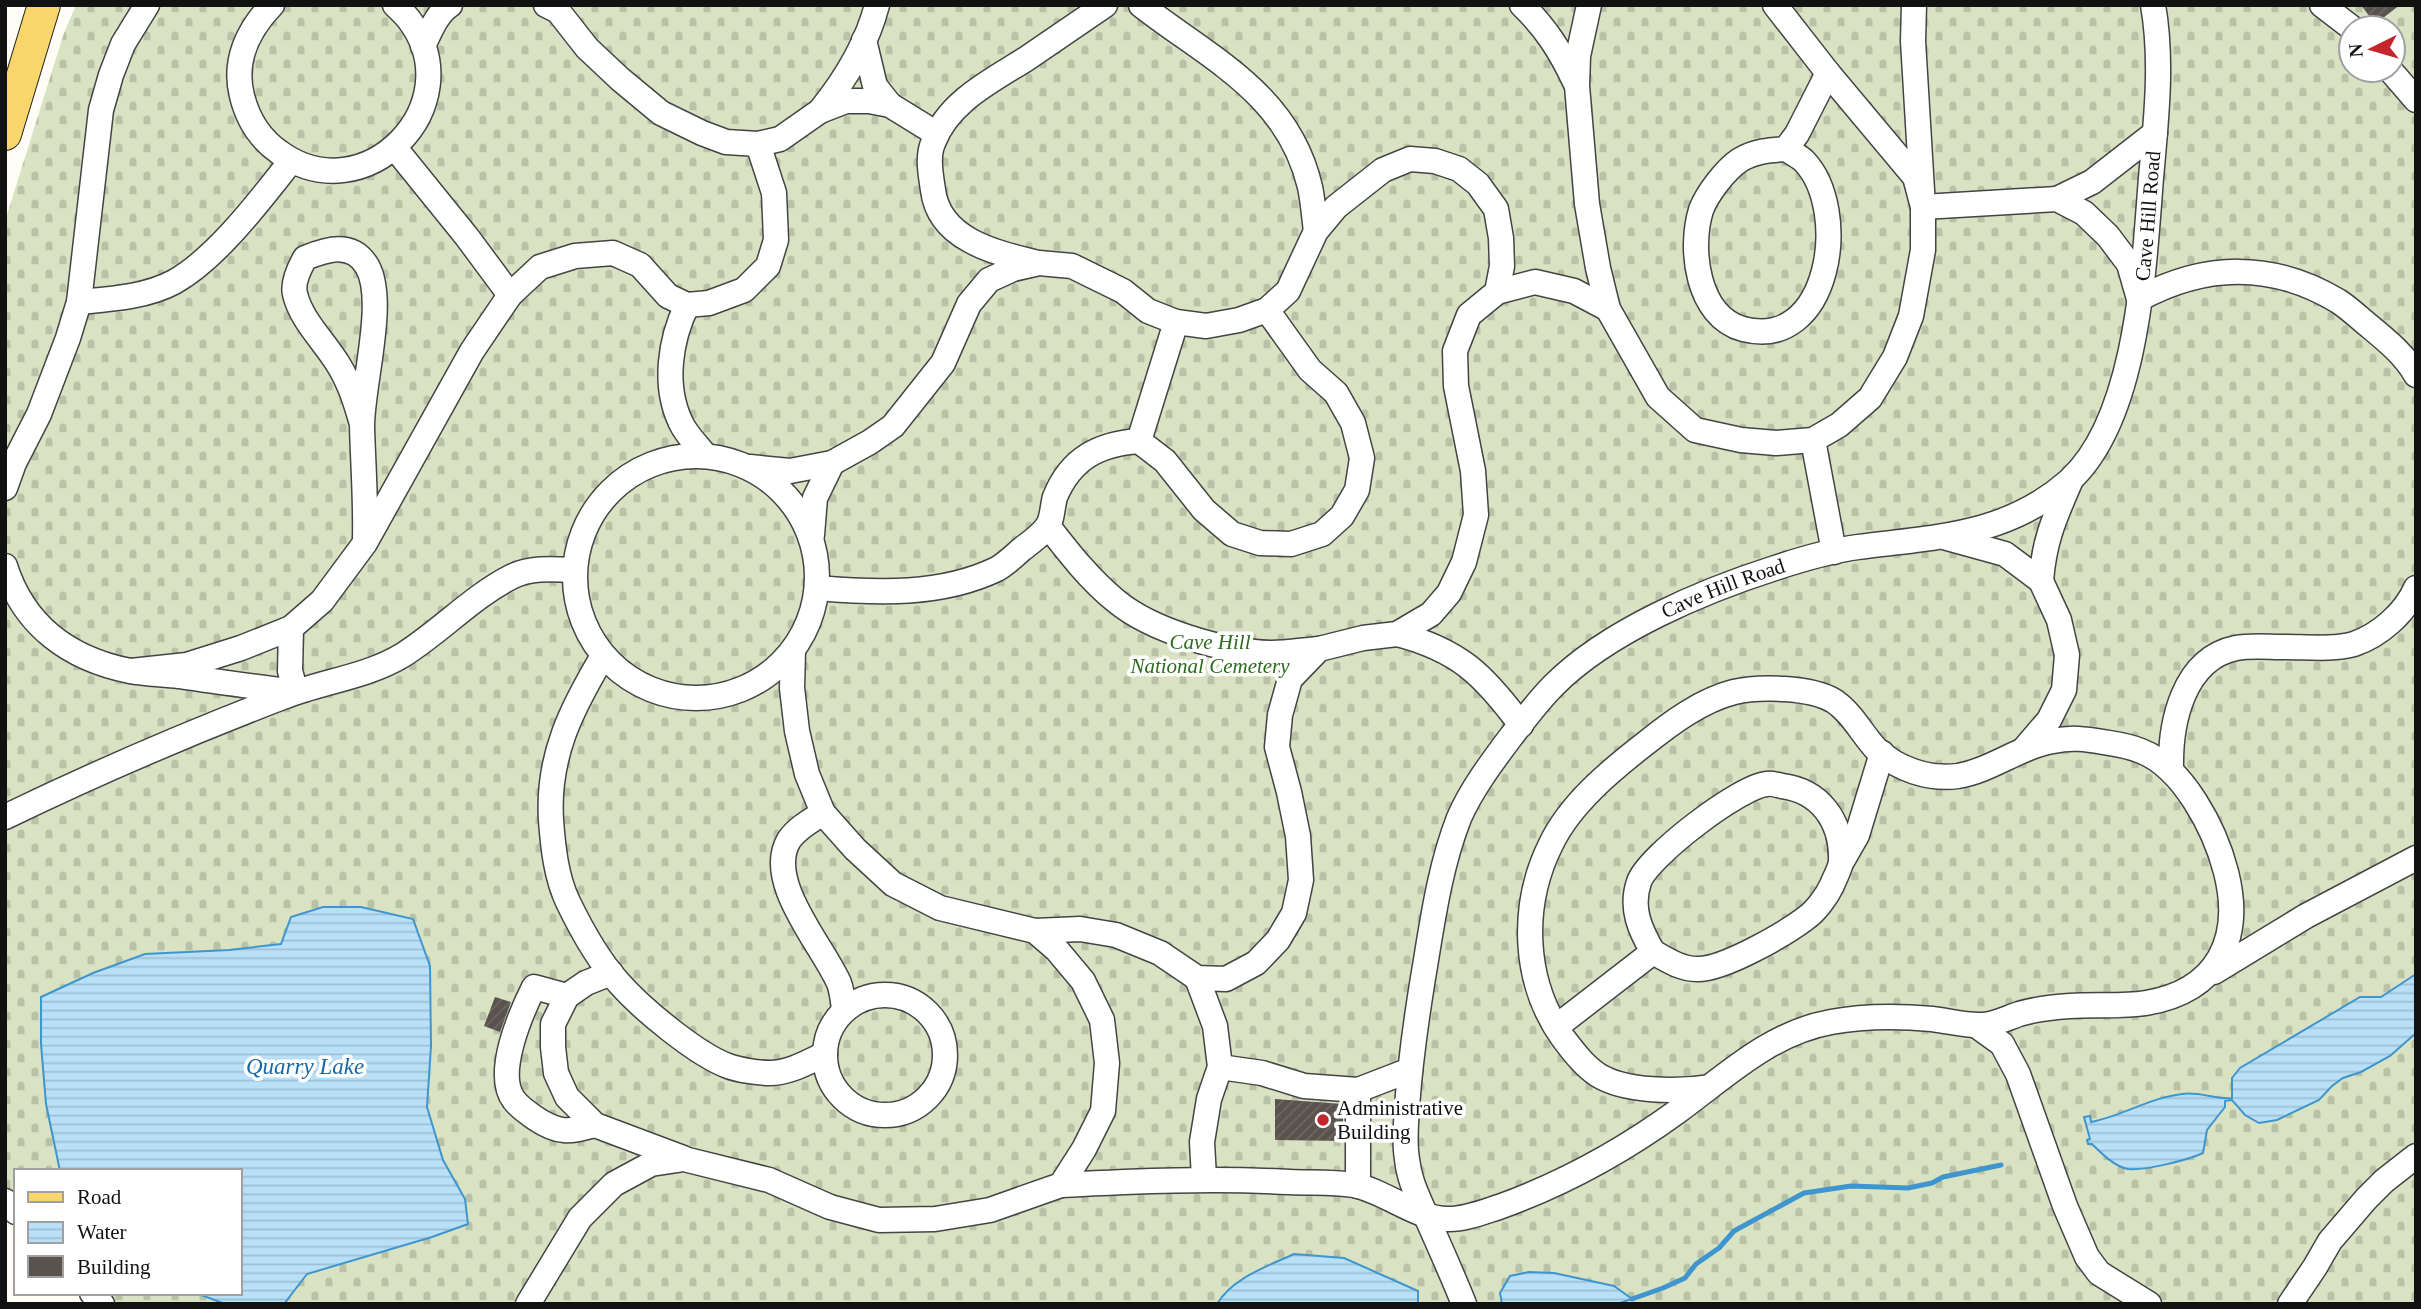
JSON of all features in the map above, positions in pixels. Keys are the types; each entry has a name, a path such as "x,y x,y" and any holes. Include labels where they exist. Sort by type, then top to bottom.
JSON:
{"main road":[{"path":"5,134 44,5"}],"street":[{"path":"5,488 49,388 79,302 101,110 110,75 123,44 147,5"},
{"path":"272,5 255,22 242,51 239,84 247,115 265,142 291,161 317,170 345,170 372,163 395,148 413,127 425,101 428,73 423,46 410,21 395,5"},
{"path":"423,46 445,7 450,5"},
{"path":"820,111 838,89 872,25 877,5"},
{"path":"1105,5 965,99 943,122 931,146 931,179 934,199 948,226 974,242 1002,254 1039,263 1072,266 1123,291 1148,311 1176,322 1206,326 1239,320 1267,310 1288,291 1316,230 1336,207 1383,170 1410,159 1435,161 1459,169 1478,184 1496,209 1502,266 1497,292"},
{"path":"1141,5 1229,67 1264,99 1294,145 1310,187 1316,230"},
{"path":"1522,5 1560,50 1577,86"},
{"path":"1589,5 1578,55 1577,86 1587,204 1608,309 1658,397 1695,430 1764,442 1813,440 1839,425 1870,398 1895,357 1911,316 1923,250 1913,41 1914,5"},
{"path":"1775,5 1915,177 1923,207"},
{"name":"Cave Hill Road","path":"1464,1304 1411,1181 1406,1156 1410,1070 1436,905 1448,851 1461,814 1496,757 1554,685 1613,639 1722,587 1814,555 1946,537 1990,526 2034,507 2071,480 2093,453 2109,422 2123,383 2139,299 2155,133 2157,82 2156,20 2153,5"},
{"path":"2322,5 2337,16"},
{"path":"553,7 587,48 661,113 702,134 726,142 758,144 780,139 820,111 846,101 890,104"},
{"path":"864,40 875,86 890,104 937,134"},
{"path":"1786,149 1804,161 1817,182 1828,211 1829,243 1825,271 1815,297 1799,317 1773,331 1743,329 1719,317 1704,293 1698,270 1696,237 1702,208 1720,180 1739,161 1760,151 1786,149 1797,134 1828,73"},
{"path":"2402,84 2416,100"},
{"path":"1923,207 2057,199 2092,182 2155,133"},
{"path":"131,671 187,665 241,648 290,628 322,601 365,543 472,351 510,295 540,267 575,256 613,253 640,265 668,296 687,305 709,303 744,290 768,266 776,240 774,192 758,144"},
{"path":"395,148 510,295"},
{"path":"79,302 137,295 174,282 204,260 291,161"},
{"path":"2057,199 2084,214 2108,236 2129,264 2139,299 2165,284 2204,274 2255,271 2300,281 2340,302 2381,336 2416,375"},
{"path":"362,424 351,387 306,319 294,292 305,258 329,248 352,251 367,266 375,291 362,424 365,543"},
{"path":"750,467 790,471 832,463 893,426 943,363 969,304 989,280 1013,269 1039,263"},
{"path":"1397,634 1431,614 1449,593 1464,562 1476,515 1473,471 1456,386 1455,351 1469,315 1497,292 1535,282 1574,291 1608,309"},
{"path":"687,305 676,327 671,371 673,393 681,423 704,454"},
{"path":"817,588 868,592 915,591 959,582 998,569 1048,526 1056,497 1072,470 1091,453 1114,443 1139,441 1166,461 1204,510 1232,534 1260,543 1292,544 1322,534 1342,516 1357,490 1362,458 1353,423 1336,393 1310,370 1267,310"},
{"path":"1139,441 1176,322"},
{"path":"1813,440 1833,552"},
{"path":"704,454 727,458 750,467 777,485 798,509 812,539 817,563 817,588 810,621 793,650 768,676 735,693 700,699 663,695 631,680 603,656 586,630 576,601 574,570 582,532 602,499 611,490 631,473 666,458 704,454"},
{"path":"812,539 815,498 832,463"},
{"path":"2041,581 2043,552 2053,519 2071,480"},
{"path":"1048,526 1091,579 1119,604 1153,623 1190,638 1235,649 1272,653 1319,649 1363,638 1397,634 1424,641 1456,656 1479,675 1521,725"},
{"path":"1946,537 2005,554 2041,581 2059,620 2067,655 2064,690 2049,720 2025,748"},
{"path":"5,566 11,584 27,611 53,639 87,659 131,671 296,692"},
{"path":"5,817 296,692 376,670 405,654 512,576 535,570 574,570"},
{"path":"2171,769 2170,740 2178,707 2190,681 2209,659 2236,648 2353,644 2378,632 2398,615 2416,588"},
{"path":"290,628 290,671 296,692"},
{"path":"793,650 792,688 797,731 807,774 823,813 855,849 893,884 940,908 1035,931 1080,929 1116,935 1160,953 1197,978 1226,979 1256,963 1278,940 1294,913 1301,880 1298,836 1277,747 1290,679 1319,649"},
{"path":"603,656 578,698 560,738 552,779 551,817 555,860 567,900 618,983 690,1044 729,1066 770,1073 796,1068 825,1054"},
{"path":"1710,1087 1685,1091 1637,1088 1614,1083 1593,1073 1573,1052 1543,1002 1531,962 1530,924 1536,883 1548,848 1563,822 1641,747 1674,722 1733,692 1769,689 1802,691 1833,700 1882,753 1895,763 1925,776 1955,776 1992,766 2025,748 2076,737 2141,751 2171,769 2193,800 2216,840 2227,875 2232,912 2225,949 2210,974"},
{"path":"1841,863 1838,831 1824,806 1800,788 1766,783 1736,795 1660,852 1639,881 1635,909 1641,931 1653,952 1674,964 1696,969 1717,968 1807,917 1829,891 1857,835 1882,753"},
{"path":"823,813 790,838 784,853 785,874 800,916 820,946 840,986 845,1009"},
{"path":"611,973 586,983 567,996 553,1024 556,1073 567,1097 595,1125 684,1159 769,1180 830,1207 879,1220 935,1219 990,1210 1061,1185 1203,1178 1358,1186 1446,1220 1479,1213 1523,1198 1610,1156 1650,1131 1768,1045 1797,1031 1832,1022 1872,1018 1913,1017 1977,1026 2048,1008 2148,1003 2178,993 2306,916 2416,858"},
{"path":"1035,931 1057,950 1083,981 1102,1020 1107,1063 1103,1111 1084,1149 1061,1185"},
{"path":"1556,1027 1653,952"},
{"path":"1197,978 1215,1026 1220,1067 1209,1099 1202,1142 1203,1178"},
{"path":"567,996 534,987 521,1012 508,1063 507,1082 513,1099 550,1128 567,1132 595,1125"},
{"path":"882,994 902,996 921,1005 935,1020 944,1039 946,1059 941,1079 929,1096 913,1109 893,1115 873,1114 854,1106 838,1093 828,1075 825,1054 830,1030 845,1009 862,998 882,994"},
{"path":"1977,1026 2002,1044 2018,1074 2064,1206 2087,1257 2099,1273 2149,1304"},
{"path":"1220,1067 1262,1073 1304,1086 1358,1090 1410,1070"},
{"path":"1358,1090 1358,1186"},
{"path":"2290,1304 2338,1231 2384,1181 2416,1156"},
{"path":"528,1304 580,1218 614,1184 651,1164 684,1159"}],"green space":[{"name":"Cave Hill National Cemetery","path":"76,5 2415,5 2416,1304 86,1304 78,1295 242,1295 242,1169 14,1169 14,1228 5,1218 5,221 64,33"}],"water":[{"name":"Quarry Lake","path":"323,907 361,907 413,919 430,966 431,1046 427,1107 443,1160 465,1199 468,1224 307,1274 284,1304 225,1304 201,1295 242,1295 242,1169 60,1169 46,1104 41,1044 41,997 93,973 145,954 229,950 281,944 291,917"},
{"path":"2416,974 2416,1033 2390,1056 2361,1072 2343,1078 2319,1100 2277,1120 2259,1123 2245,1115 2232,1100 2225,1101 2225,1107 2207,1130 2203,1153 2155,1167 2123,1168 2092,1144 2088,1144 2087,1140 2090,1139 2084,1117 2090,1116 2091,1122 2158,1099 2182,1094 2232,1098 2232,1078 2240,1068 2360,997 2381,997"},
{"path":"1294,1254 1344,1258 1418,1291 1418,1304 1217,1304 1241,1280"},
{"path":"1529,1272 1554,1273 1614,1286 1632,1299 1617,1304 1502,1304 1500,1293 1510,1276"}],"building":[{"path":"2361,5 2400,5 2388,14 2368,14"},
{"path":"495,997 511,1002 500,1032 484,1026"},
{"name":"Administrative Building","path":"1275,1099 1343,1104 1343,1141 1275,1140"}],"waterway":[{"path":"1632,1299 1685,1278 1696,1264 1719,1248 1734,1231 1804,1193 1851,1186 1908,1188 1932,1183 1943,1177 2001,1165"}],"place":[{"name":"Administrative Building","path":"1323,1120"}]}
